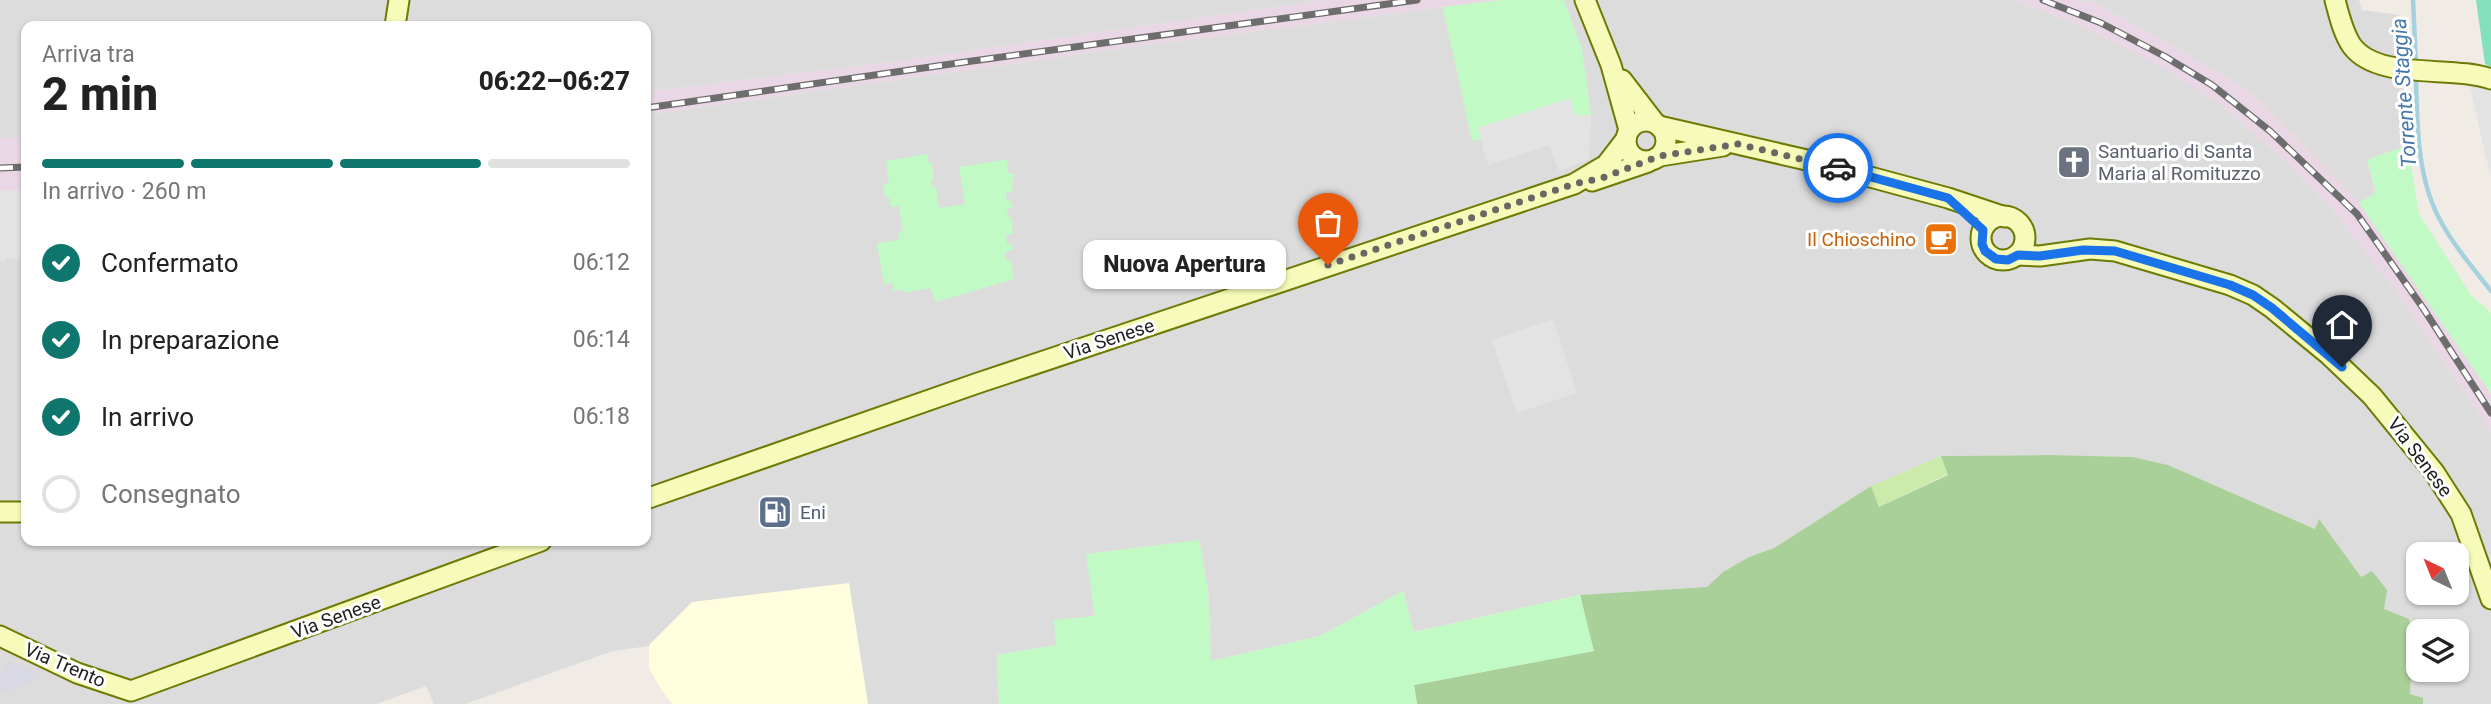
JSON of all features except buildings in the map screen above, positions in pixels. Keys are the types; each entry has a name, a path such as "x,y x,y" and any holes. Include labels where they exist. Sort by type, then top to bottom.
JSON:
{"main road":[{"path":"396,21 399,0"},
{"path":"1585,0 1611,65 1628,134 1628,151 1631,156 1642,161 1654,159 1666,144 1664,131 1611,65"},
{"path":"2335,0 2353,47 2375,62 2392,68 2472,73 2491,79"},
{"path":"1628,134 1644,121 1657,125"},
{"name":"Via Senese","path":"1657,125 1948,198 2005,216 2017,222 2025,233 2040,242 2083,250"},
{"name":"Via Senese","path":"1574,184 1605,165 1628,134"},
{"name":"Via Senese","path":"651,497 978,383 1574,184 1602,178 1654,159 1738,144"},
{"name":"Via Senese","path":"1948,198 1983,230 1982,244 1991,256 2002,260 2018,255 2040,256 2083,250 2107,250 2129,254 2230,285 2262,301 2299,329 2372,396 2434,472 2460,514 2491,599"},
{"path":"1983,230 1992,220 2005,216"},
{"path":"2018,255 2024,245 2025,233"},
{"path":"0,512 21,512"},
{"name":"Via Senese","path":"131,691 517,546"},
{"name":"Via Trento","path":"0,636 77,673 131,691"}],"shaded area":[{"path":"0,0 1325,0 892,62 651,91 651,21 21,21 21,138 0,138"},
{"path":"1325,0 1499,0 1146,45 651,114 651,91 892,62"},
{"path":"1501,0 2014,0 2084,27 2163,67 2224,107 2285,161 2334,211 2396,291 2491,431 2491,704 2423,704 2422,698 2410,695 2411,682 2469,682 2469,619 2406,619 2406,629 2384,609 2319,520 2316,529 2168,465 2133,457 2051,455 1941,456 1871,486 1774,548 1749,557 1723,572 1708,587 1580,595 1413,632 1403,591 1320,636 1211,661 1208,588 1087,555 1095,616 1056,645 997,655 999,704 672,704 649,668 649,646 613,651 465,704 434,704 426,686 376,704 0,704 0,191 21,190 21,546 651,546 651,114 1146,45"},
{"path":"2014,0 2072,0 2094,3 2244,88 2263,104 2360,203 2491,394 2491,431 2396,291 2334,211 2285,161 2224,107 2163,68 2084,27"},
{"path":"2072,0 2359,0 2362,10 2399,15 2408,145 2367,160 2376,193 2359,203 2263,104 2244,88 2094,3"},
{"path":"2469,82 2491,91 2491,175 2485,154"},
{"path":"1570,98 1575,116 1591,115 1589,160 1559,171 1549,145 1488,165 1478,128"},
{"path":"0,138 21,138 21,190 0,191"},
{"path":"21,190 21,259 6,259 5,263 0,262 0,191"},
{"path":"1553,319 1577,393 1517,413 1492,340"},
{"path":"849,583 868,704 672,704 649,668 649,645 692,602"},
{"path":"8,661 27,667 42,678 2,693 0,675"}],"green space":[{"path":"1501,0 1564,0 1582,49 1591,115 1575,116 1570,99 1478,128 1481,139 1472,141 1443,7"},
{"path":"2476,0 2491,0 2491,67 2485,64"},
{"path":"2408,145 2419,214 2471,295 2491,313 2491,394 2359,203 2376,192 2367,160"},
{"path":"927,154 934,178 931,179 932,187 936,187 939,208 965,204 959,167 1009,159 1008,173 1013,173 1014,181 1013,191 1006,192 1007,201 1011,201 1012,208 1007,209 1013,234 1006,235 1007,244 1012,244 1013,250 1005,252 1007,261 1011,261 1014,279 936,302 930,288 904,293 903,289 894,291 893,283 884,284 877,243 899,240 898,232 903,231 899,206 891,207 889,197 885,197 883,185 889,184 886,161"},
{"path":"1941,456 1948,474 1879,507 1871,486"},
{"path":"1941,456 2133,457 2168,465 2315,529 2319,519 2361,577 2372,571 2387,590 2384,609 2409,619 2406,619 2406,682 2411,682 2410,694 2423,698 2423,704 1417,704 1414,685 1593,651 1580,595 1707,587 1723,572 1749,557 1774,548 1871,486 1879,507 1948,475"},
{"path":"1199,540 1208,588 1211,661 1320,636 1403,591 1414,632 1580,595 1594,651 1414,685 1417,704 999,704 997,655 1056,645 1054,620 1095,616 1086,554"}],"waterway":[{"name":"Torrente Staggia","path":"2413,0 2416,65"},
{"name":"Torrente Staggia","path":"2416,77 2420,150 2432,204 2451,239 2491,291"}],"railway":[{"path":"651,107 1417,0"},
{"path":"2043,0 2101,23 2164,56 2212,85 2270,131 2357,214 2423,308 2491,413"},
{"path":"0,168 21,167"}],"way so far":[{"path":"1328,265 1574,184 1615,174 1660,156 1738,144 1838,168"}],"place":[{"name":"Santuario di Santa Maria al Romituzzo","path":"2074,162"},
{"name":"Il Chioschino","path":"1941,239"},
{"name":"Nuova Apertura","path":"1328,265"},
{"name":"Eni","path":"775,512"}],"route":[{"path":"1838,168 1948,198 1983,230 1982,244 1985,251 1996,259 2008,260 2018,255 2040,256 2083,250 2115,251 2230,285 2253,295 2272,308 2342,367"}]}
